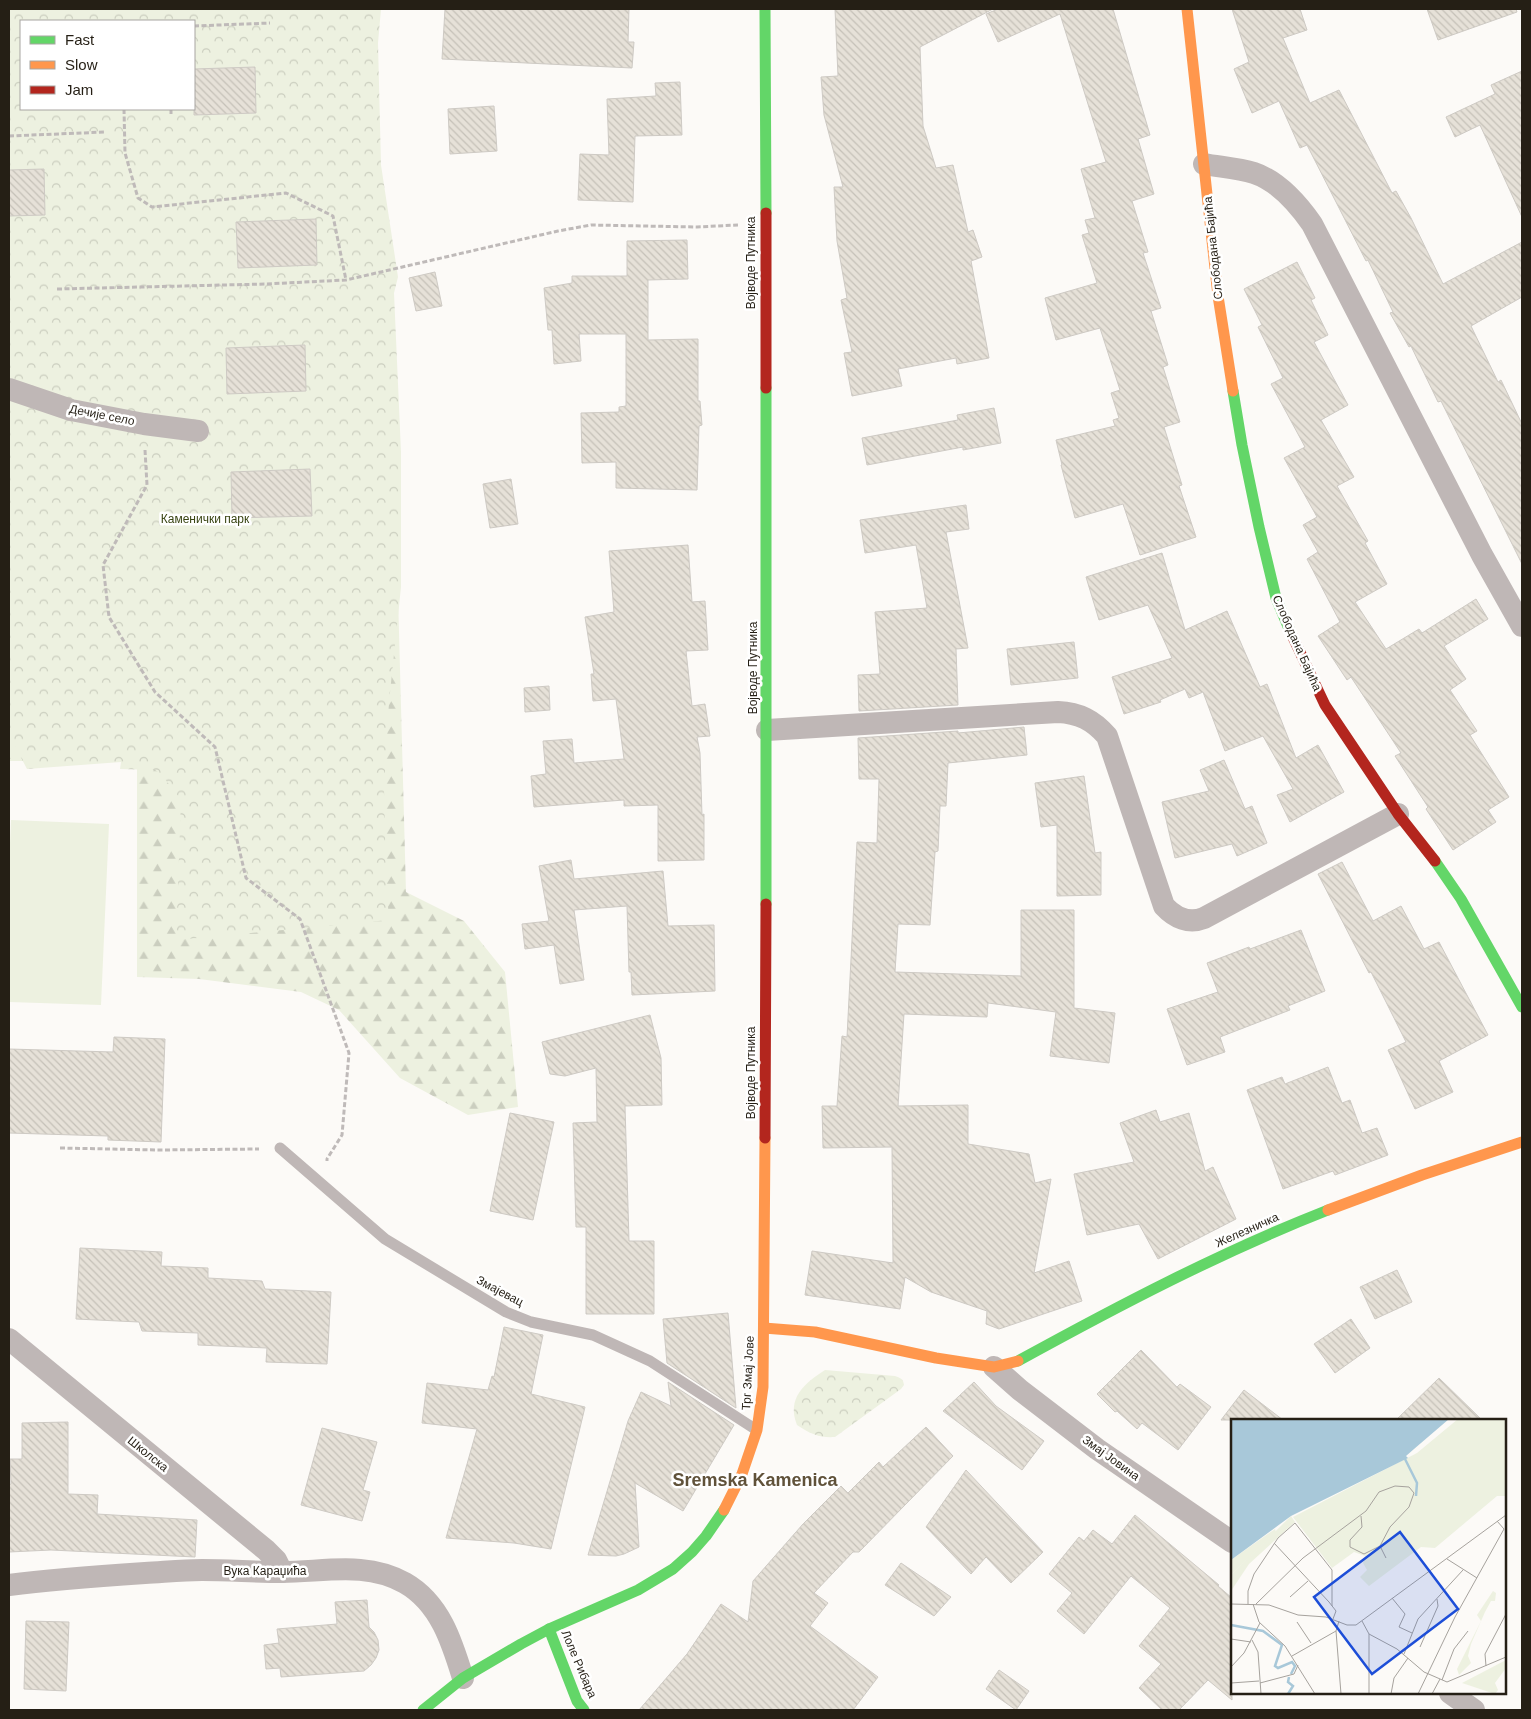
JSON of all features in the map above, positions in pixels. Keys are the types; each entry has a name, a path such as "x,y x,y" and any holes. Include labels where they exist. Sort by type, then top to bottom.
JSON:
{"street":[{"name":"Војводе Путника","path":"764,1328 767,730 765,9"},
{"name":"Слободана Бајића","path":"1187,9 1218,296 1242,445 1258,527 1276,598 1325,705 1398,814 1428,851 1461,899 1522,1006"},
{"path":"1204,164 1234,168 1256,174 1271,182 1301,208 1312,224 1482,555 1522,626"},
{"name":"Дечије село","path":"9,389 71,410 144,424 198,431"},
{"path":"767,730 1058,712 1073,713 1085,718 1098,725 1107,736 1164,906 1172,914 1188,920 1204,918 1398,814"},
{"name":"Железничка","path":"994,1367 1015,1362 1168,1282 1269,1235 1374,1192 1459,1161 1522,1142"},
{"name":"Трг Змај Јове","path":"422,1710 463,1678 549,1629 638,1590 673,1569 692,1552 706,1536 731,1496 742,1474 757,1430 763,1387 764,1328 815,1332 936,1358 994,1367"},
{"name":"Школска","path":"9,1339 266,1550 276,1560 282,1572"},
{"name":"Змај Јовина","path":"994,1367 1020,1390 1097,1449 1231,1541"},
{"name":"Вука Караџића","path":"9,1585 67,1578 201,1570 282,1572 363,1569 385,1574 421,1595 437,1614 453,1645 463,1678"},
{"name":"Лоле Рибара","path":"549,1629 577,1701 584,1710"},
{"path":"1451,1694 1474,1710"}],"lane":[{"name":"Змајевац","path":"280,1148 384,1239 506,1312 531,1322 593,1336 650,1361 757,1430"}],"path":[{"path":"195,26 270,23"},
{"path":"124,110 125,153 138,198 152,207 286,193 333,216 346,280"},
{"path":"171,110 171,116"},
{"path":"9,136 105,132"},
{"path":"57,289 266,284 346,280 591,225 697,227 742,225"},
{"path":"144,424 147,486 103,565 109,617 156,692 215,747 246,878 300,919 349,1053 342,1135 327,1159 332,1194"},
{"path":"60,1148 158,1150 280,1148"}],"green space":[{"name":"Каменички парк","path":"9,9 381,9 378,43 381,165 398,277 394,293 401,452 401,587 389,702 384,789 389,920 176,940 181,800 161,774 155,770 120,769 121,762 27,769 15,746 9,743"},
{"name":"Каменички парк","path":"9,224 396,520 406,892 464,921 505,972 518,1107 468,1115 400,1078 339,1010 301,992 199,979 137,977 137,761 9,761"},
{"path":"11,820 109,824 101,1005 9,1002"},
{"path":"825,1370 895,1376 903,1381 904,1385 835,1437 820,1436 797,1425 794,1407 799,1392 804,1386"}],"building":[{"path":"445,9 629,9 628,42 634,42 632,68 442,59"},
{"path":"835,9 993,9 920,47 923,126 936,168 953,165 968,232 973,230 982,257 971,261 989,358 957,364 956,358 898,369 902,386 852,396 844,353 852,352 841,300 847,298 837,241 834,187 843,187 824,115 821,77 838,76"},
{"path":"998,9 1113,9 1150,135 1138,139 1154,194 1132,201 1148,252 1143,253 1161,308 1151,311 1168,365 1163,367 1180,422 1164,427 1182,485 1179,486 1196,537 1140,555 1123,504 1075,518 1056,440 1115,426 1113,420 1119,418 1111,393 1120,390 1100,328 1056,340 1045,298 1097,283 1082,235 1089,233 1085,220 1095,218 1081,169 1106,162 1060,14 998,42 986,14"},
{"path":"1232,9 1300,9 1307,30 1283,38 1310,103 1339,90 1392,193 1396,191 1411,218 1443,284 1522,242 1522,297 1471,326 1498,382 1501,380 1522,424 1522,564 1441,401 1438,402 1411,346 1409,347 1390,313 1393,312 1368,260 1366,261 1307,145 1300,148 1279,101 1252,113 1234,69 1249,62"},
{"path":"1427,9 1516,9 1517,12 1438,40"},
{"path":"255,67 256,113 194,115 195,69"},
{"path":"1522,71 1522,217 1480,125 1455,137 1446,117 1495,94 1491,85"},
{"path":"680,82 682,135 635,136 633,202 578,200 580,154 609,155 607,99 656,96 655,83"},
{"path":"494,106 497,151 450,154 448,109"},
{"path":"44,169 45,215 9,216 9,170"},
{"path":"316,219 317,265 238,268 236,222"},
{"path":"687,240 688,279 648,280 648,340 698,339 698,401 700,401 702,425 699,426 697,490 616,488 616,462 582,463 581,413 619,412 619,407 626,406 626,334 579,334 581,361 554,364 552,330 548,330 544,288 572,283 572,276 627,276 627,241"},
{"path":"1297,262 1315,298 1311,300 1328,335 1314,342 1348,405 1321,420 1354,477 1337,486 1368,541 1365,543 1387,584 1355,602 1386,649 1419,629 1422,633 1476,599 1488,619 1444,646 1466,679 1450,690 1477,731 1470,735 1509,797 1488,810 1496,822 1453,850 1395,756 1401,753 1351,677 1347,680 1318,636 1340,622 1307,559 1318,552 1303,525 1317,517 1284,458 1305,447 1271,384 1283,378 1258,327 1262,325 1244,289"},
{"path":"435,272 442,306 416,311 409,278"},
{"path":"305,345 306,391 227,394 226,348"},
{"path":"994,408 1001,443 963,450 963,447 867,465 862,438 958,420 957,415"},
{"path":"310,469 312,516 232,518 231,472"},
{"path":"511,479 518,524 490,528 483,484"},
{"path":"966,505 969,529 946,532 968,648 956,649 958,705 859,711 858,675 880,674 875,612 927,608 916,545 865,553 860,520"},
{"path":"688,545 692,602 705,601 708,650 686,651 692,706 705,704 710,736 697,737 700,753 702,815 704,814 704,860 658,861 658,805 624,806 624,800 534,807 531,776 546,774 543,741 572,739 574,763 624,759 616,699 593,701 591,674 594,674 585,617 614,612 609,551"},
{"path":"1162,553 1185,630 1227,611 1260,687 1267,684 1296,758 1318,745 1344,792 1290,822 1277,795 1293,789 1263,736 1225,751 1203,692 1189,698 1185,689 1160,700 1161,702 1124,714 1112,677 1172,658 1148,605 1099,620 1086,577"},
{"path":"1074,642 1078,678 1011,685 1007,649"},
{"path":"549,686 550,710 525,712 524,688"},
{"path":"1024,727 1027,755 948,763 946,806 940,806 938,851 935,852 930,925 898,924 895,972 1021,976 1021,910 1074,910 1074,1008 1115,1013 1109,1063 1050,1056 1056,1012 988,1003 987,1017 904,1014 898,1106 968,1105 968,1144 1029,1154 1035,1183 1051,1179 1034,1273 1069,1261 1082,1301 999,1329 986,1324 987,1311 931,1292 905,1277 900,1309 805,1295 812,1251 893,1263 892,1147 823,1148 822,1106 837,1106 842,1036 847,1037 857,842 877,843 879,779 859,779 858,738 958,731 958,733"},
{"path":"1224,760 1245,809 1252,806 1267,843 1237,856 1232,844 1175,858 1162,802 1209,791 1200,770"},
{"path":"1084,776 1095,853 1101,852 1101,895 1057,896 1057,825 1041,827 1035,783"},
{"path":"571,860 574,879 663,871 668,926 714,925 715,991 632,995 631,972 629,972 627,906 574,910 584,980 560,984 554,945 525,949 522,924 549,921 539,866"},
{"path":"1342,862 1373,921 1401,906 1424,949 1439,942 1488,1035 1439,1061 1453,1092 1415,1109 1388,1050 1406,1042 1318,874"},
{"path":"1301,930 1325,991 1288,1006 1290,1010 1220,1037 1225,1052 1187,1065 1167,1009 1218,992 1207,963"},
{"path":"650,1015 661,1058 662,1105 625,1106 629,1241 654,1241 654,1314 586,1314 586,1227 576,1227 573,1123 597,1122 596,1068 565,1076 550,1074 542,1042"},
{"path":"114,1037 165,1039 161,1142 108,1140 108,1136 9,1133 9,1049 113,1052"},
{"path":"1328,1067 1342,1103 1350,1100 1362,1133 1377,1128 1388,1155 1335,1175 1333,1171 1283,1189 1247,1090 1282,1077 1285,1084"},
{"path":"1156,1110 1160,1122 1189,1113 1205,1171 1213,1167 1236,1219 1158,1259 1139,1224 1087,1235 1074,1174 1134,1162 1120,1123"},
{"path":"510,1113 554,1122 533,1220 490,1211"},
{"path":"80,1248 162,1252 161,1266 208,1268 208,1278 262,1281 265,1289 331,1292 327,1364 266,1362 267,1348 198,1345 198,1333 142,1331 139,1322 76,1319"},
{"path":"1397,1270 1412,1302 1375,1319 1360,1287"},
{"path":"728,1313 736,1408 667,1363 663,1319"},
{"path":"1351,1319 1370,1348 1335,1373 1314,1344"},
{"path":"504,1327 543,1335 531,1394 585,1407 551,1549 514,1543 446,1538 477,1429 422,1423 427,1383 488,1390 492,1376 494,1377"},
{"path":"1141,1350 1177,1387 1180,1384 1211,1407 1178,1450 1142,1423 1137,1429 1117,1411 1115,1412 1097,1394"},
{"path":"1439,1378 1481,1419 1397,1419"},
{"path":"668,1382 734,1425 683,1511 635,1483 639,1547 616,1556 588,1555 628,1421 641,1392 671,1406"},
{"path":"974,1382 996,1406 1044,1441 1022,1470 943,1411"},
{"path":"1244,1390 1282,1419 1231,1419 1221,1420"},
{"path":"68,1422 68,1494 98,1495 97,1514 197,1520 195,1557 51,1550 9,1552 10,1459 22,1459 22,1423"},
{"path":"926,1427 953,1456 859,1552 853,1552 814,1593 828,1603 810,1626 878,1677 853,1710 639,1710 687,1654 721,1604 748,1622 753,1581 803,1524 841,1486 848,1493 879,1462 883,1467"},
{"path":"322,1428 377,1442 363,1490 370,1492 362,1521 301,1505"},
{"path":"966,1470 1043,1552 1011,1583 986,1557 971,1574 926,1527"},
{"path":"1135,1515 1231,1597 1232,1700 1208,1680 1179,1710 1162,1710 1139,1688 1161,1664 1139,1646 1170,1608 1131,1576 1084,1634 1057,1611 1072,1593 1049,1574 1079,1537 1084,1541 1093,1530 1112,1544"},
{"path":"901,1563 951,1597 934,1616 885,1585"},
{"path":"367,1600 369,1627 378,1640 379,1650 371,1665 364,1671 281,1677 280,1668 266,1669 264,1645 279,1643 277,1629 337,1624 335,1602"},
{"path":"26,1621 69,1622 66,1691 24,1689"},
{"path":"999,1670 1029,1691 1016,1710 986,1689"}],"traffic: fast":[{"path":"765,9 766,213"},
{"path":"766,388 766,904"},
{"path":"1233,391 1259,527 1276,598 1290,631"},
{"path":"1435,861 1461,899 1522,1007"},
{"path":"1018,1361 1209,1262 1328,1210"},
{"path":"423,1710 463,1678 521,1644 549,1629 638,1590 673,1569 706,1536 724,1510"},
{"path":"549,1629 577,1701 584,1710"}],"traffic: slow":[{"path":"1187,9 1218,296 1233,391"},
{"path":"724,1510 742,1474 757,1430 763,1387 765,1138"},
{"path":"1328,1210 1422,1175 1522,1142"},
{"path":"764,1328 815,1332 936,1358 994,1367 1018,1361"}],"traffic: jam":[{"path":"766,213 766,388"},
{"path":"1290,631 1325,705 1398,814 1435,861"},
{"path":"765,1138 766,904"}],"district":[{"name":"Sremska Kamenica","path":"755,1480"}]}
